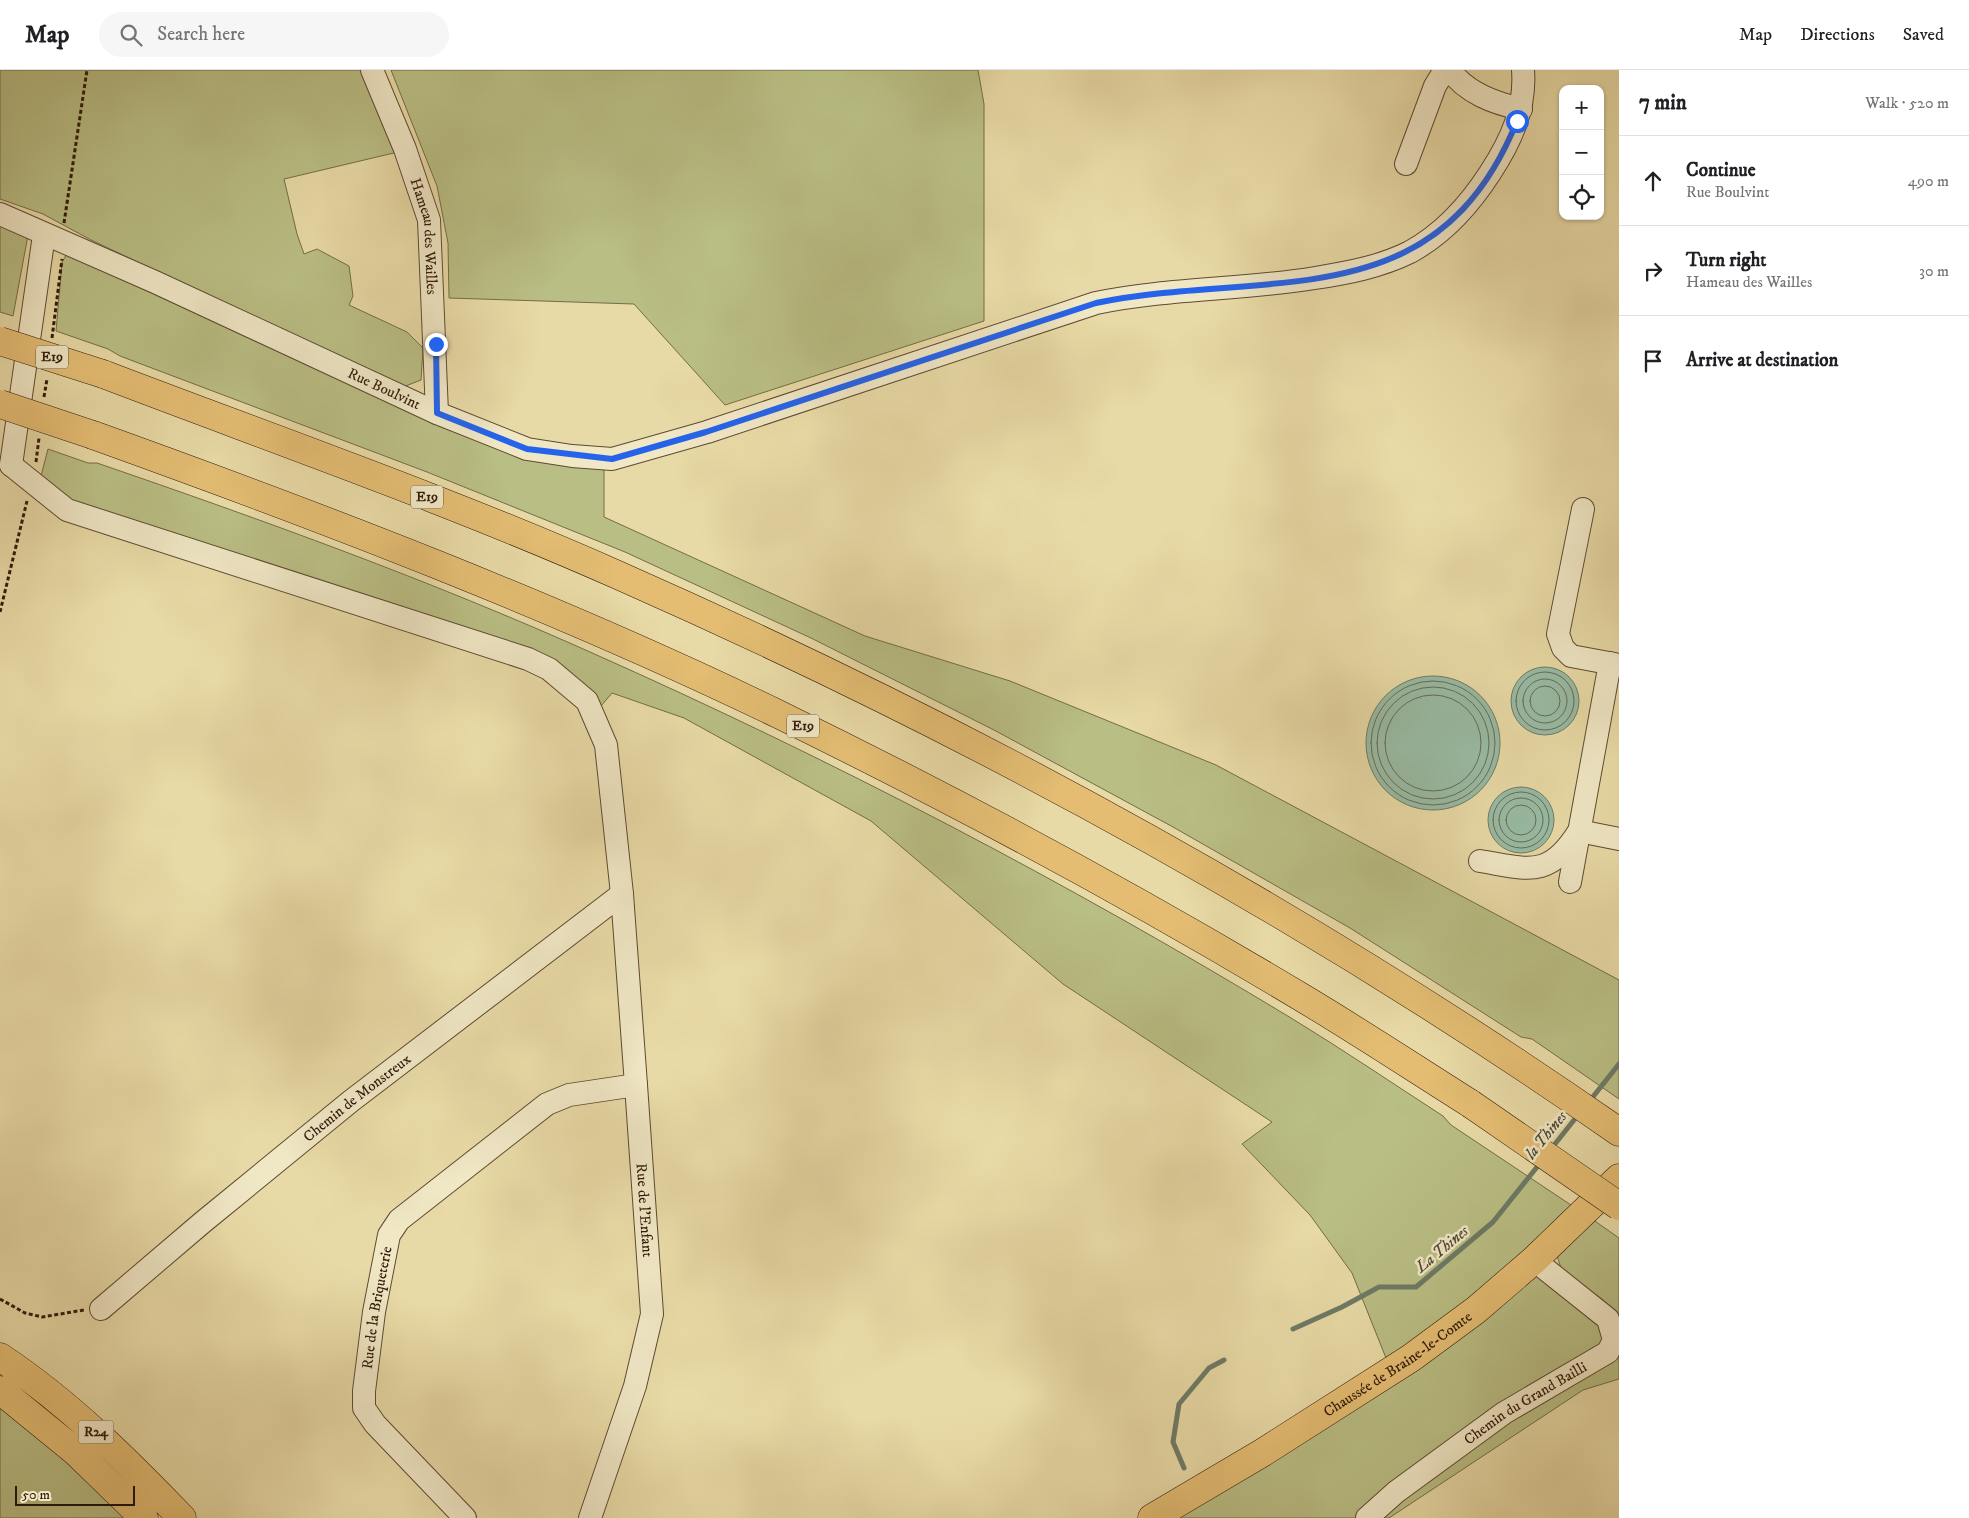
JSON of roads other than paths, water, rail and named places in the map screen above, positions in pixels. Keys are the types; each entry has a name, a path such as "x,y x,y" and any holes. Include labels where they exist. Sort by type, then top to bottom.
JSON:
{"main road":[{"name":"E19","path":"0,341 104,374 429,498 617,575 799,658 983,750 1162,846 1338,949 1513,1059 1619,1132"},
{"name":"E19","path":"0,404 221,481 404,553 592,630 776,713 955,803 1132,899 1303,998 1471,1104 1619,1206"},
{"name":"Chaussée de Braine-le-Comte","path":"1152,1518 1287,1437 1411,1358 1476,1310 1534,1260 1619,1178"},
{"name":"R24","path":"0,1357 58,1398 96,1432 182,1518"},
{"name":"R24","path":"0,1390 38,1418 144,1518"}],"street":[{"name":"Hameau des Wailles","path":"372,70 406,149 429,220 437,413"},
{"path":"1406,164 1434,86 1445,70"},
{"path":"1450,70 1456,78 1474,93 1521,109"},
{"name":"Rue Boulvint","path":"0,214 53,239 155,282 437,413 527,449 612,459 706,432 1096,303 1134,295 1292,282 1373,267 1410,251 1443,228 1474,199 1510,140 1521,109 1524,85 1523,70"},
{"path":"6,469 53,239"},
{"name":"Rue de l'Enfant","path":"6,469 67,510 528,659 549,669 587,701 606,745 622,894 652,1314 635,1386 590,1518"},
{"path":"1570,882 1614,664 1571,656 1562,648 1558,634 1583,509"},
{"path":"1579,831 1619,839"},
{"path":"1480,860 1533,869 1549,864 1567,850 1579,831"},
{"name":"Chemin de Monstreux","path":"101,1309 203,1222 351,1101 622,894"},
{"name":"Rue de la Briqueterie","path":"465,1518 375,1424 364,1408 364,1391 374,1312 389,1235 398,1220 547,1104 569,1095 636,1085"},
{"name":"Chemin du Grand Bailli","path":"1367,1518 1396,1492 1504,1413 1608,1352 1614,1340 1608,1319 1543,1270 1534,1260"}],"water":[{"path":"1545,667 1558,670 1569,677 1576,688 1579,701 1576,714 1569,725 1558,732 1545,735 1532,732 1521,725 1514,714 1511,701 1514,688 1521,677 1532,670"},
{"path":"1433,676 1459,681 1470,687 1480,696 1489,706 1495,717 1500,743 1495,769 1489,780 1480,790 1470,799 1459,805 1433,810 1407,805 1396,799 1386,790 1377,780 1371,769 1366,743 1371,717 1377,706 1386,696 1396,687 1407,681"},
{"path":"1514,787 1528,787 1540,792 1549,801 1554,813 1552,833 1545,844 1528,853 1514,853 1502,848 1493,839 1488,827 1488,813 1493,801 1502,792"}],"waterway":[{"name":"la Thines","path":"1588,1103 1619,1064"},
{"name":"la Thines","path":"1551,1149 1578,1115"},
{"name":"La Thines","path":"1293,1329 1342,1307 1379,1287 1416,1287 1493,1222 1541,1162"},
{"name":"la Thines","path":"1184,1468 1173,1442 1179,1404 1209,1368 1224,1360"}]}
